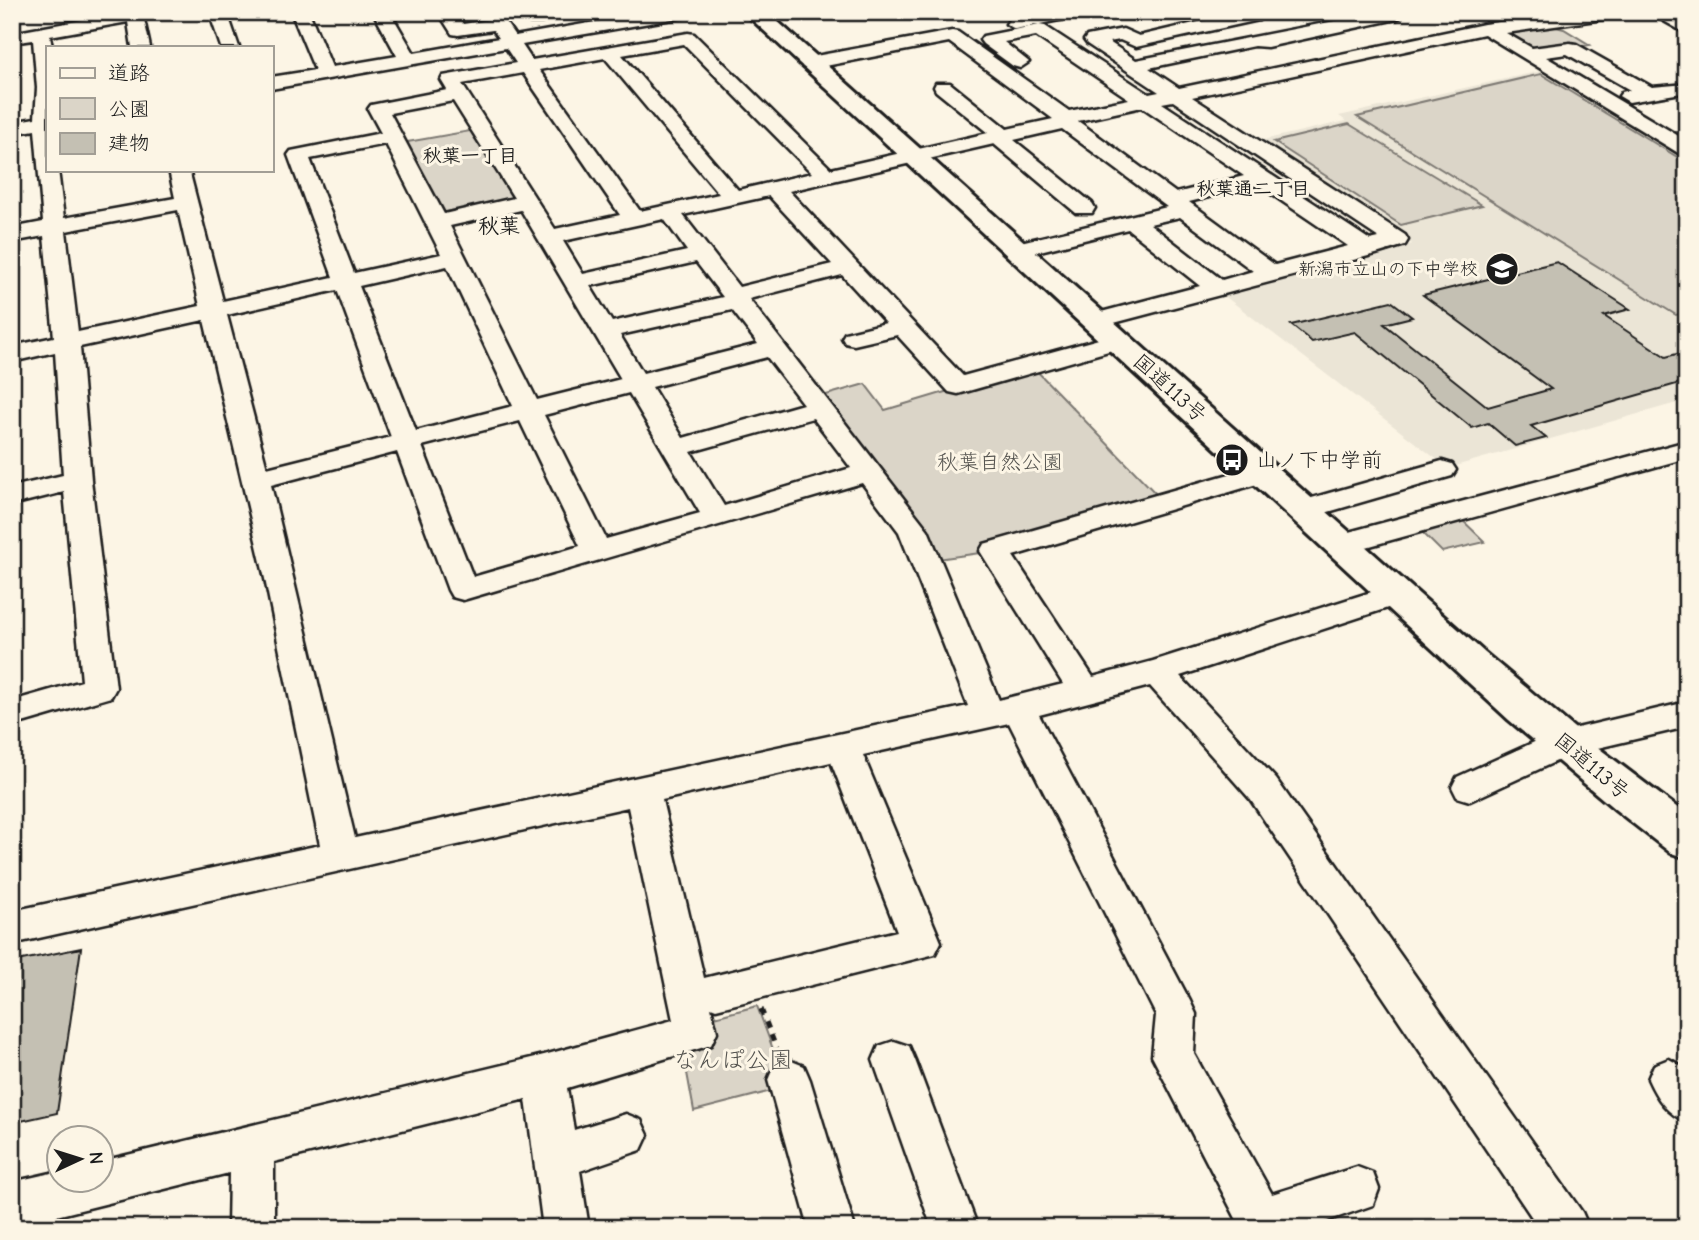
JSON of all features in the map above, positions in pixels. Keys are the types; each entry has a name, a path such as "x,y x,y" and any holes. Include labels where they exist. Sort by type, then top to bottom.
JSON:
{"highway":[{"name":"国道113号","path":"754,12 1264,473 1395,595 1621,792 1687,840"}],"street":[{"path":"32,12 45,31 46,60"},
{"path":"12,38 156,12"},
{"path":"218,12 230,46"},
{"path":"300,12 326,74"},
{"path":"382,12 408,60"},
{"path":"446,12 458,30 533,15 559,14"},
{"path":"273,83 684,12"},
{"path":"1178,12 1189,30"},
{"path":"1336,12 1413,44"},
{"path":"1134,66 1254,41 1267,42 1397,14 1395,12"},
{"path":"1656,12 1687,29"},
{"path":"550,237 1001,137 1147,101 1413,44 1509,13 1528,24"},
{"path":"1477,24 1528,24 1604,13"},
{"path":"774,188 958,386 1219,289 1397,240 1093,40 1064,14 810,63"},
{"path":"135,15 141,46"},
{"path":"1093,40 1189,30 1242,16 1267,42 1306,67"},
{"path":"1138,20 1110,25 1164,60"},
{"path":"1553,21 1650,85"},
{"path":"498,24 634,219"},
{"path":"1477,24 1687,150"},
{"path":"1032,71 989,40 1039,30 1368,249"},
{"path":"952,36 1272,274"},
{"path":"717,518 550,237 450,80 688,38 826,176"},
{"path":"1529,54 1570,48 1650,85 1681,88"},
{"path":"610,52 733,197"},
{"path":"1603,100 1650,85"},
{"path":"943,87 1084,208"},
{"path":"459,94 378,109 437,222 597,551"},
{"path":"46,99 46,149"},
{"path":"12,128 44,122"},
{"path":"392,137 298,155 463,590 868,472"},
{"path":"1016,250 1133,222 1285,164"},
{"path":"12,714 99,688 48,172"},
{"path":"179,172 280,579 341,855"},
{"path":"12,235 186,202"},
{"path":"437,222 527,202"},
{"path":"669,211 913,530 1003,711 1176,1014 1173,1056 1264,1224 1357,1189"},
{"path":"1133,222 1219,289"},
{"path":"576,282 703,254"},
{"path":"12,354 454,258"},
{"path":"605,331 848,267"},
{"path":"854,338 902,326"},
{"path":"255,480 775,348"},
{"path":"676,448 819,408"},
{"path":"1341,544 1687,449"},
{"path":"1304,510 1442,470"},
{"path":"1084,690 995,551 1264,473"},
{"path":"12,496 77,480"},
{"path":"12,928 1003,711 1157,672 1395,595"},
{"path":"1157,672 1263,789 1566,1228"},
{"path":"1470,787 1564,743 1687,714"},
{"path":"733,987 921,942 843,748"},
{"path":"12,1205 544,1075 696,1032 642,792"},
{"path":"894,1059 955,1228"},
{"path":"544,1075 566,1228"},
{"path":"789,1080 832,1228"},
{"path":"555,1157 626,1135"},
{"path":"251,1228 252,1147"}],"path":[{"path":"733,987 789,1080"}],"shaded area":[{"name":"新潟市立山の下中学校","path":"1545,70 1687,156 1687,400 1448,468 1222,294 1412,244 1263,140 1346,121 1339,116"}],"green space":[{"path":"1552,26 1564,29 1590,45 1536,53 1509,37 1512,32"},
{"path":"1541,74 1687,163 1687,312 1676,315 1357,117"},
{"path":"1349,124 1482,205 1401,225 1274,142"},
{"path":"481,129 527,202 437,222 396,144"},
{"name":"秋葉自然公園","path":"1032,366 1163,501 994,551 924,561 812,399 865,384 885,410"},
{"path":"1455,513 1485,542 1442,552 1414,524"},
{"name":"なんぽ公園","path":"757,1006 787,1087 694,1111 681,1040 699,1021"}],"building":[{"path":"1557,262 1630,309 1604,316 1666,357 1687,351 1687,381 1531,426 1546,438 1515,446 1488,423 1472,428 1355,332 1312,342 1291,325 1391,301 1412,317 1384,324 1488,407 1551,389 1423,295"},
{"path":"81,948 57,1113 12,1123 12,962"}],"place":[{"name":"新潟市立山の下中学校","path":"1502,269"},
{"name":"山ノ下中学前","path":"1232,460"}],"district":[{"name":"秋葉一丁目","path":"470,155"},
{"name":"秋葉通二丁目","path":"1253,188"},
{"name":"秋葉","path":"499,226"}]}
